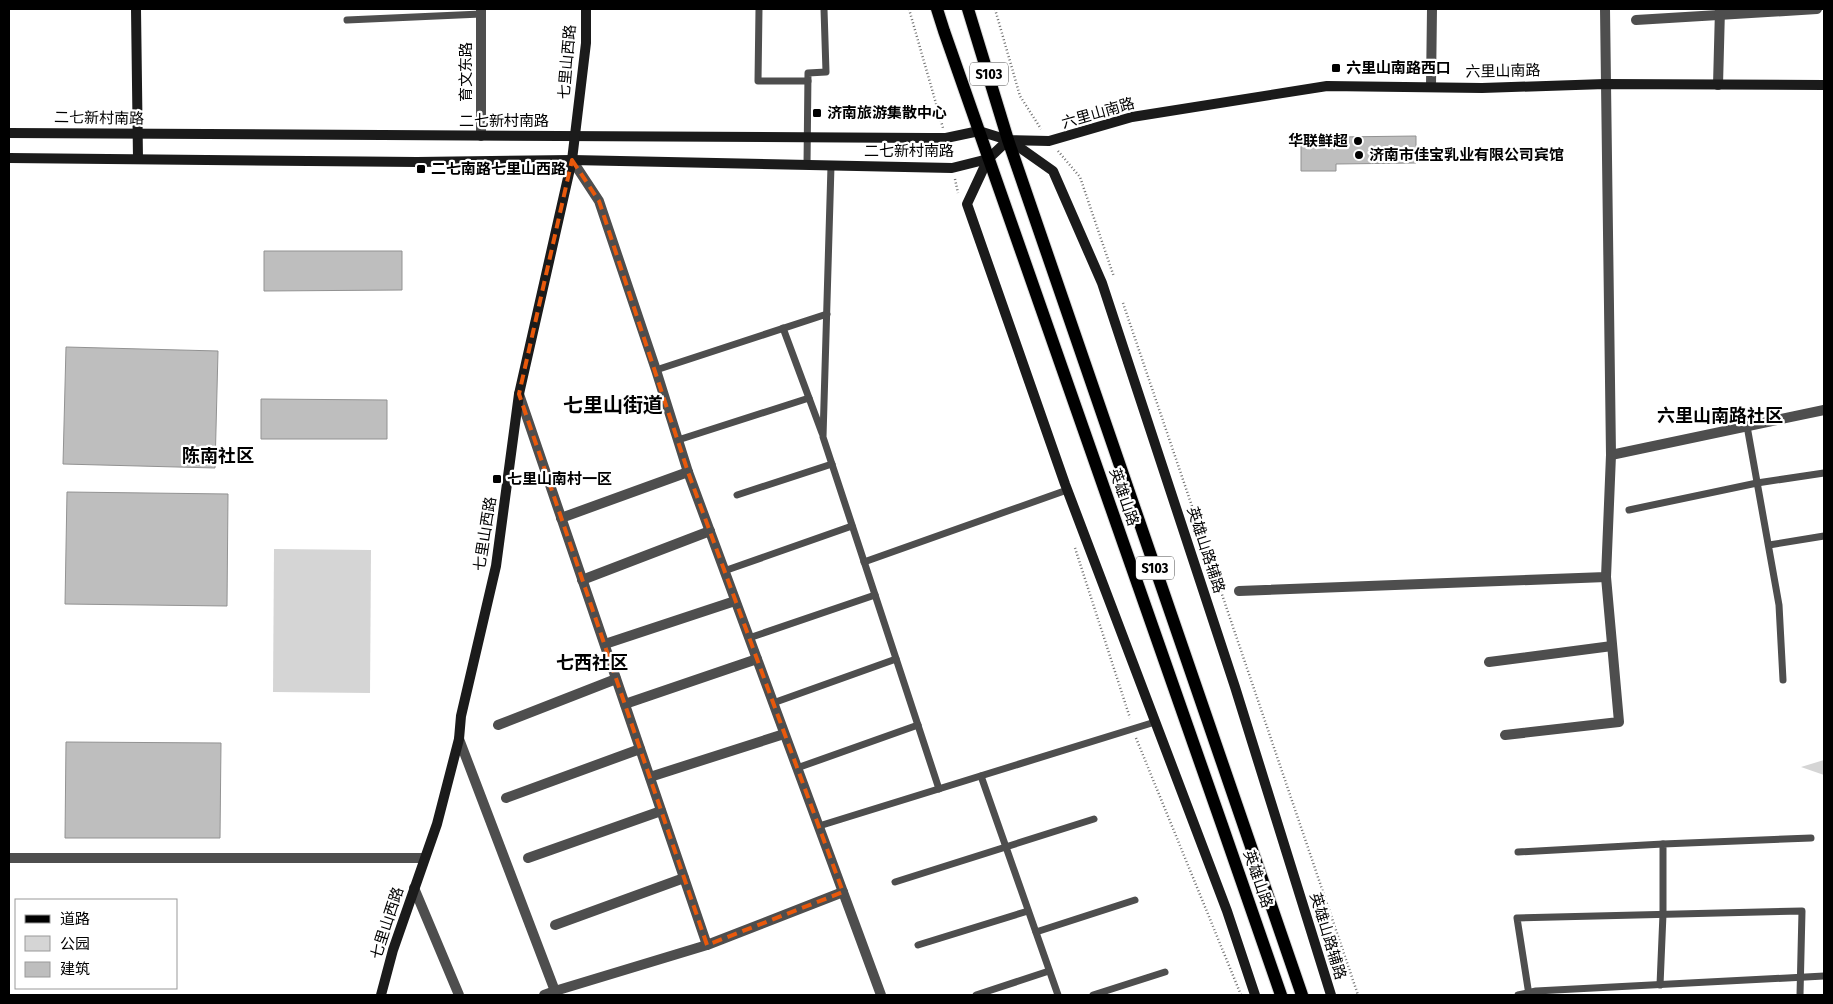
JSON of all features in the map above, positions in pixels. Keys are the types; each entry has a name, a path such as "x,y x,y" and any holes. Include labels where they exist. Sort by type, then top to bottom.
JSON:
{"main road":[{"path":"136,9 138,159"},
{"name":"七里山西路","path":"381,995 393,950 437,824 459,739 461,716 496,566 519,394 572,160 586,43 586,9"},
{"name":"英雄山路","path":"937,9 1281,995"},
{"name":"英雄山路","path":"968,9 1008,140 1302,995"},
{"name":"六里山南路","path":"1008,140 1049,141 1132,117 1327,86 1482,88 1604,84 1824,85"},
{"name":"二七新村南路","path":"9,132 946,138 979,131 1008,140 988,159 952,168 572,160 407,162 9,158"},
{"name":"英雄山路辅路","path":"1008,140 1053,171 1102,283 1232,678 1331,995"},
{"path":"988,159 967,204 1067,490 1227,911 1255,995"}],"street":[{"path":"1431,86 1432,9"},
{"path":"1505,735 1619,722 1606,577 1611,455 1604,9"},
{"path":"1636,20 1720,12 1817,9"},
{"name":"育文东路","path":"481,12 481,136"},
{"path":"1718,85 1720,12"},
{"path":"572,160 599,201 688,472 881,995"},
{"path":"519,394 707,945"},
{"path":"1611,455 1824,410"},
{"path":"561,518 688,472"},
{"path":"582,580 710,531"},
{"path":"1238,592 1606,577"},
{"path":"604,644 735,601"},
{"path":"1489,662 1612,646"},
{"path":"625,704 757,659"},
{"path":"498,725 616,679"},
{"path":"650,777 784,734"},
{"path":"459,739 555,991"},
{"path":"506,798 640,749"},
{"path":"528,858 661,811"},
{"path":"9,858 424,858"},
{"path":"555,925 684,878"},
{"path":"414,888 459,995"},
{"path":"544,995 707,945 843,892"}],"lane":[{"path":"759,9 758,81 808,81"},
{"path":"807,165 808,72 826,72 824,9"},
{"path":"346,20 481,12"},
{"path":"824,437 831,166"},
{"path":"656,370 827,314"},
{"path":"783,328 824,437 939,789"},
{"path":"678,440 809,398"},
{"path":"1747,426 1780,605 1782,680"},
{"path":"737,495 832,464"},
{"path":"1629,510 1757,483 1824,473"},
{"path":"864,562 1067,490"},
{"path":"724,571 852,526"},
{"path":"1768,546 1824,536"},
{"path":"750,638 875,595"},
{"path":"773,703 896,659"},
{"path":"819,826 1155,722"},
{"path":"797,768 918,725"},
{"path":"981,776 1058,995"},
{"path":"895,882 1094,819"},
{"path":"1518,852 1811,838"},
{"path":"1660,984 1663,844"},
{"path":"1036,932 1135,900"},
{"path":"918,945 1028,911"},
{"path":"1529,994 1517,918 1802,911 1800,995"},
{"path":"976,995 1049,971"},
{"path":"1093,995 1166,972"},
{"path":"1518,995 1660,984 1824,976"}],"highlighted area":[{"path":"572,160 599,201 688,472 843,892 707,945 519,394"}],"green space":[{"path":"274,549 371,550 370,693 273,692"},
{"path":"1824,760 1824,775 1801,767"}],"building":[{"name":"济南市佳宝乳业有限公司宾馆","path":"1416,136 1416,163 1336,164 1336,171 1301,171 1301,146 1337,146 1337,137"},
{"path":"264,251 402,251 402,290 264,291"},
{"path":"66,347 218,351 215,468 63,464"},
{"path":"261,399 387,400 387,439 261,439"},
{"path":"67,492 228,494 227,606 65,604"},
{"path":"66,742 221,743 220,838 65,838"}],"place":[{"name":"六里山南路西口","path":"1336,68"},
{"name":"济南旅游集散中心","path":"817,113"},
{"name":"华联鲜超","path":"1358,141"},
{"name":"济南市佳宝乳业有限公司宾馆","path":"1359,155"},
{"name":"二七南路七里山西路","path":"421,169"},
{"name":"七里山南村一区","path":"497,479"}],"district":[{"name":"七里山街道","path":"613,405"},
{"name":"六里山南路社区","path":"1720,416"},
{"name":"陈南社区","path":"218,456"},
{"name":"七西社区","path":"592,663"}]}
